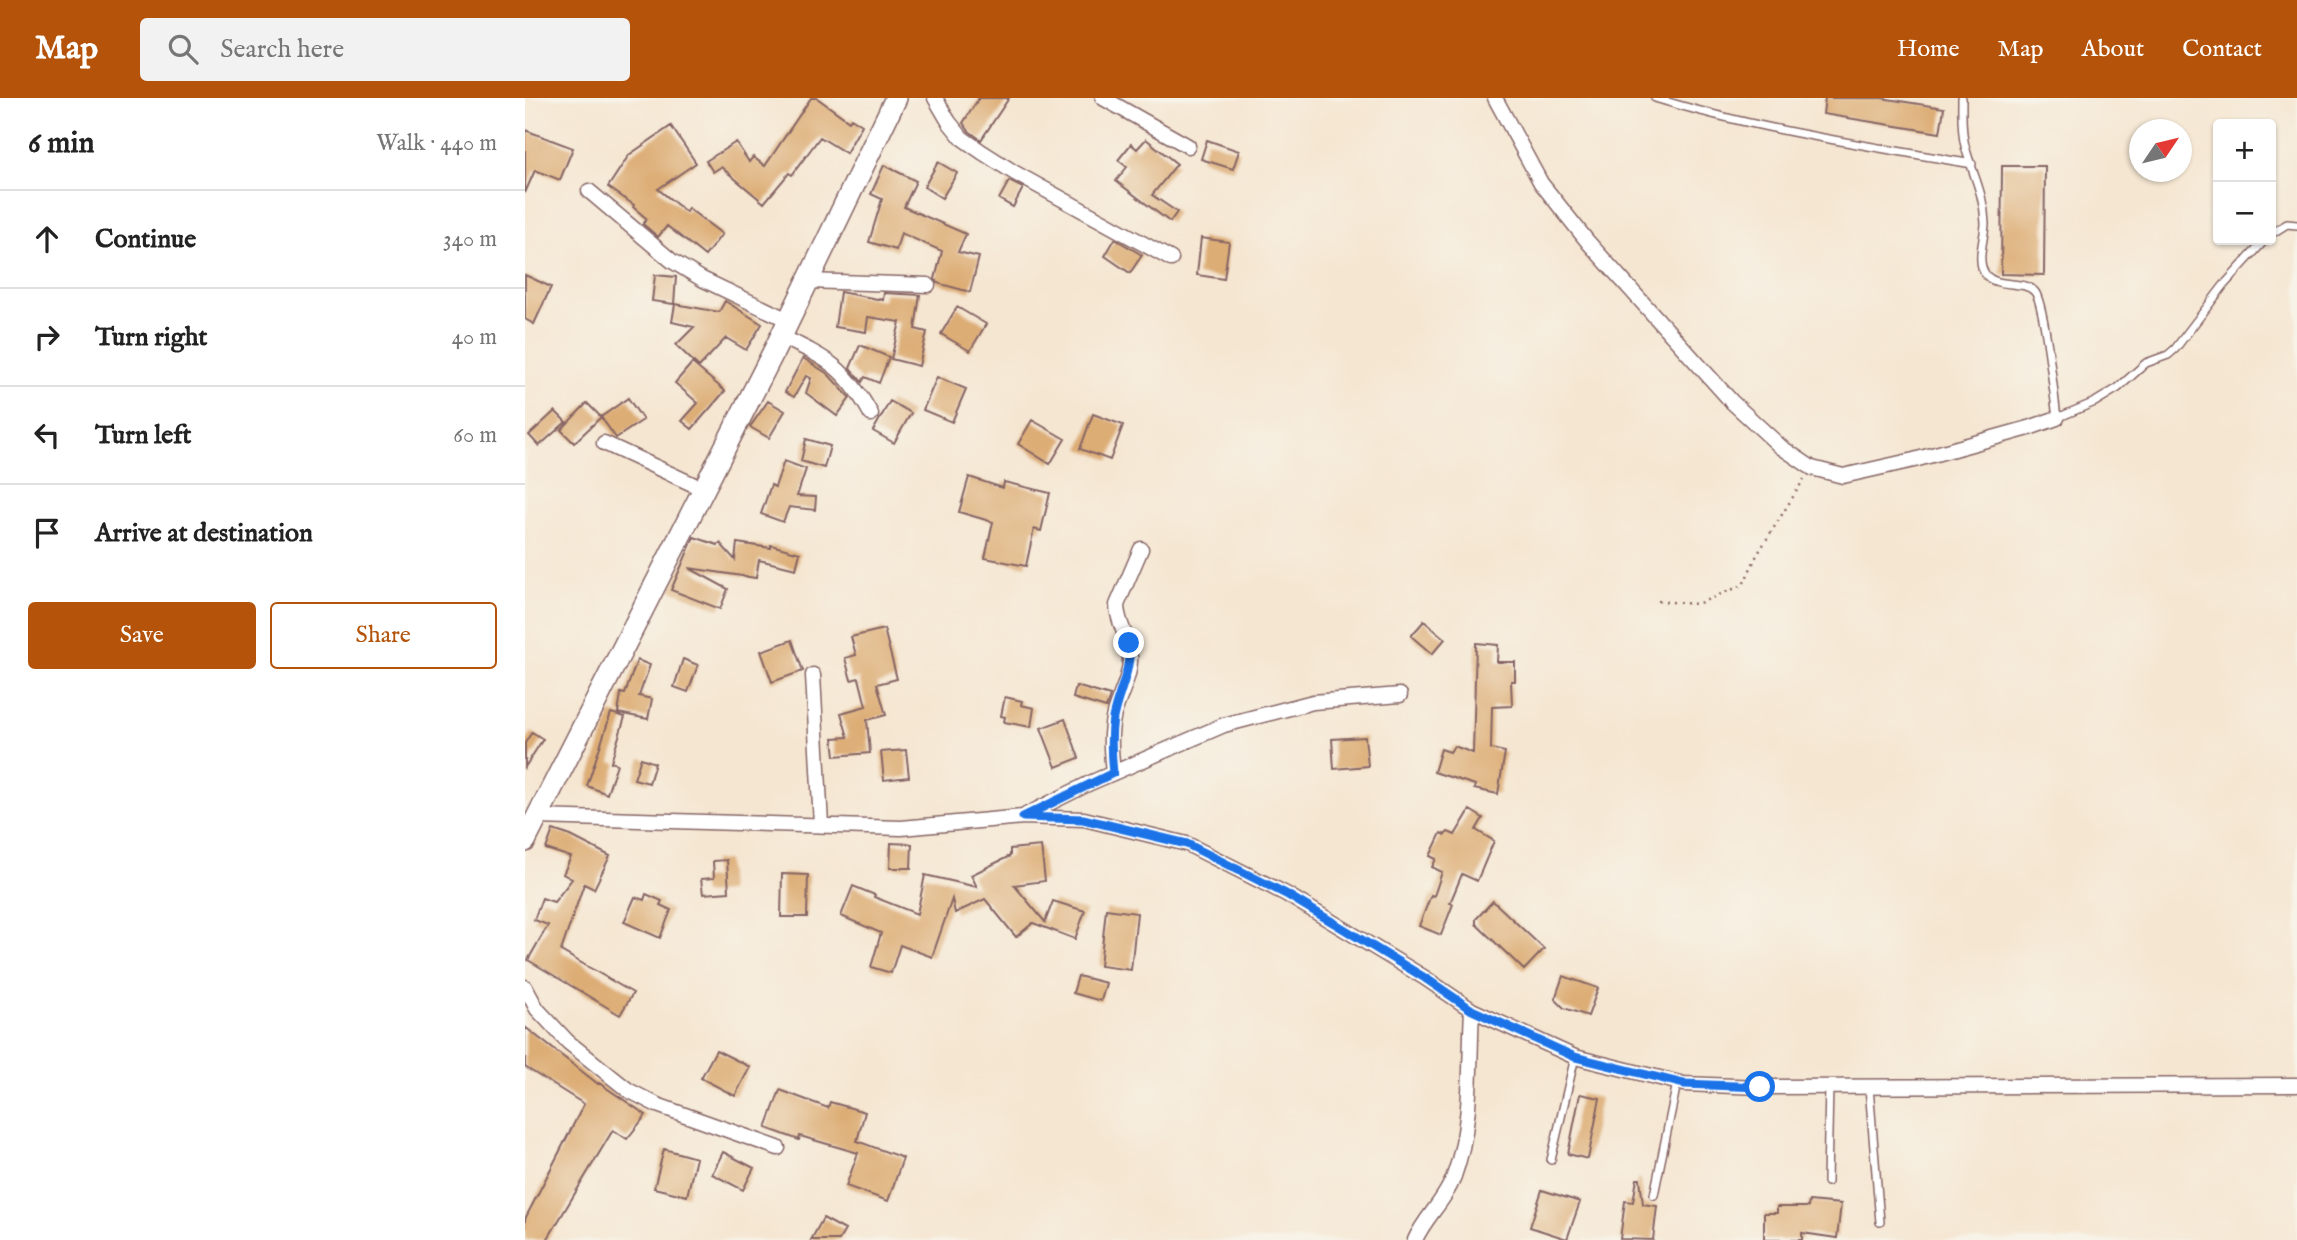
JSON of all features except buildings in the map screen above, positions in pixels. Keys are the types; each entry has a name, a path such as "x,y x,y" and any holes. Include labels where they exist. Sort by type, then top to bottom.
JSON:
{"main road":[{"path":"525,841 784,328 896,98"}],"street":[{"path":"935,98 949,122 963,138 982,152 1171,259"},
{"path":"1104,98 1188,146"},
{"path":"1495,98 1541,183 1588,242 1732,402 1781,447 1812,468 1843,476 1914,460 2057,418"},
{"path":"589,191 672,261 784,328 821,356 857,388 871,414"},
{"path":"807,281 928,285"},
{"path":"604,443 703,489"},
{"path":"1113,773 1110,741 1114,716 1131,657 1129,643 1117,614 1117,605 1141,549"},
{"path":"813,675 821,825"},
{"path":"1023,817 1113,773 1224,725 1313,702 1400,695"},
{"path":"538,817 901,828 1023,817 1083,819 1187,844 1286,894 1425,978 1472,1010 1575,1057 1677,1082 1760,1087 2297,1084"},
{"path":"525,986 537,1009 568,1042 628,1090 657,1105 778,1148"},
{"path":"1415,1240 1454,1178 1462,1148 1467,1111 1472,1010"}],"lane":[{"path":"1655,98 1699,112 1787,131 1972,164"},
{"path":"1962,98 1961,125 1965,146 1982,194 1985,225 1981,264 1986,275 1999,283 2028,287 2035,293 2042,314 2057,418 2095,402 2117,388 2146,363 2175,349 2224,285 2260,245"},
{"path":"2276,231 2287,224 2297,225"},
{"path":"1551,1160 1575,1057"},
{"path":"1654,1195 1677,1082"},
{"path":"1827,1182 1829,1086"},
{"path":"1869,1086 1880,1222"}],"path":[{"path":"1658,601 1697,604 1743,585 1757,555 1812,468"}],"route":[{"path":"1129,643 1131,657 1114,716 1110,741 1113,773 1023,817 1083,819 1187,844 1286,894 1425,978 1472,1010 1575,1057 1684,1084 1760,1087"}]}
